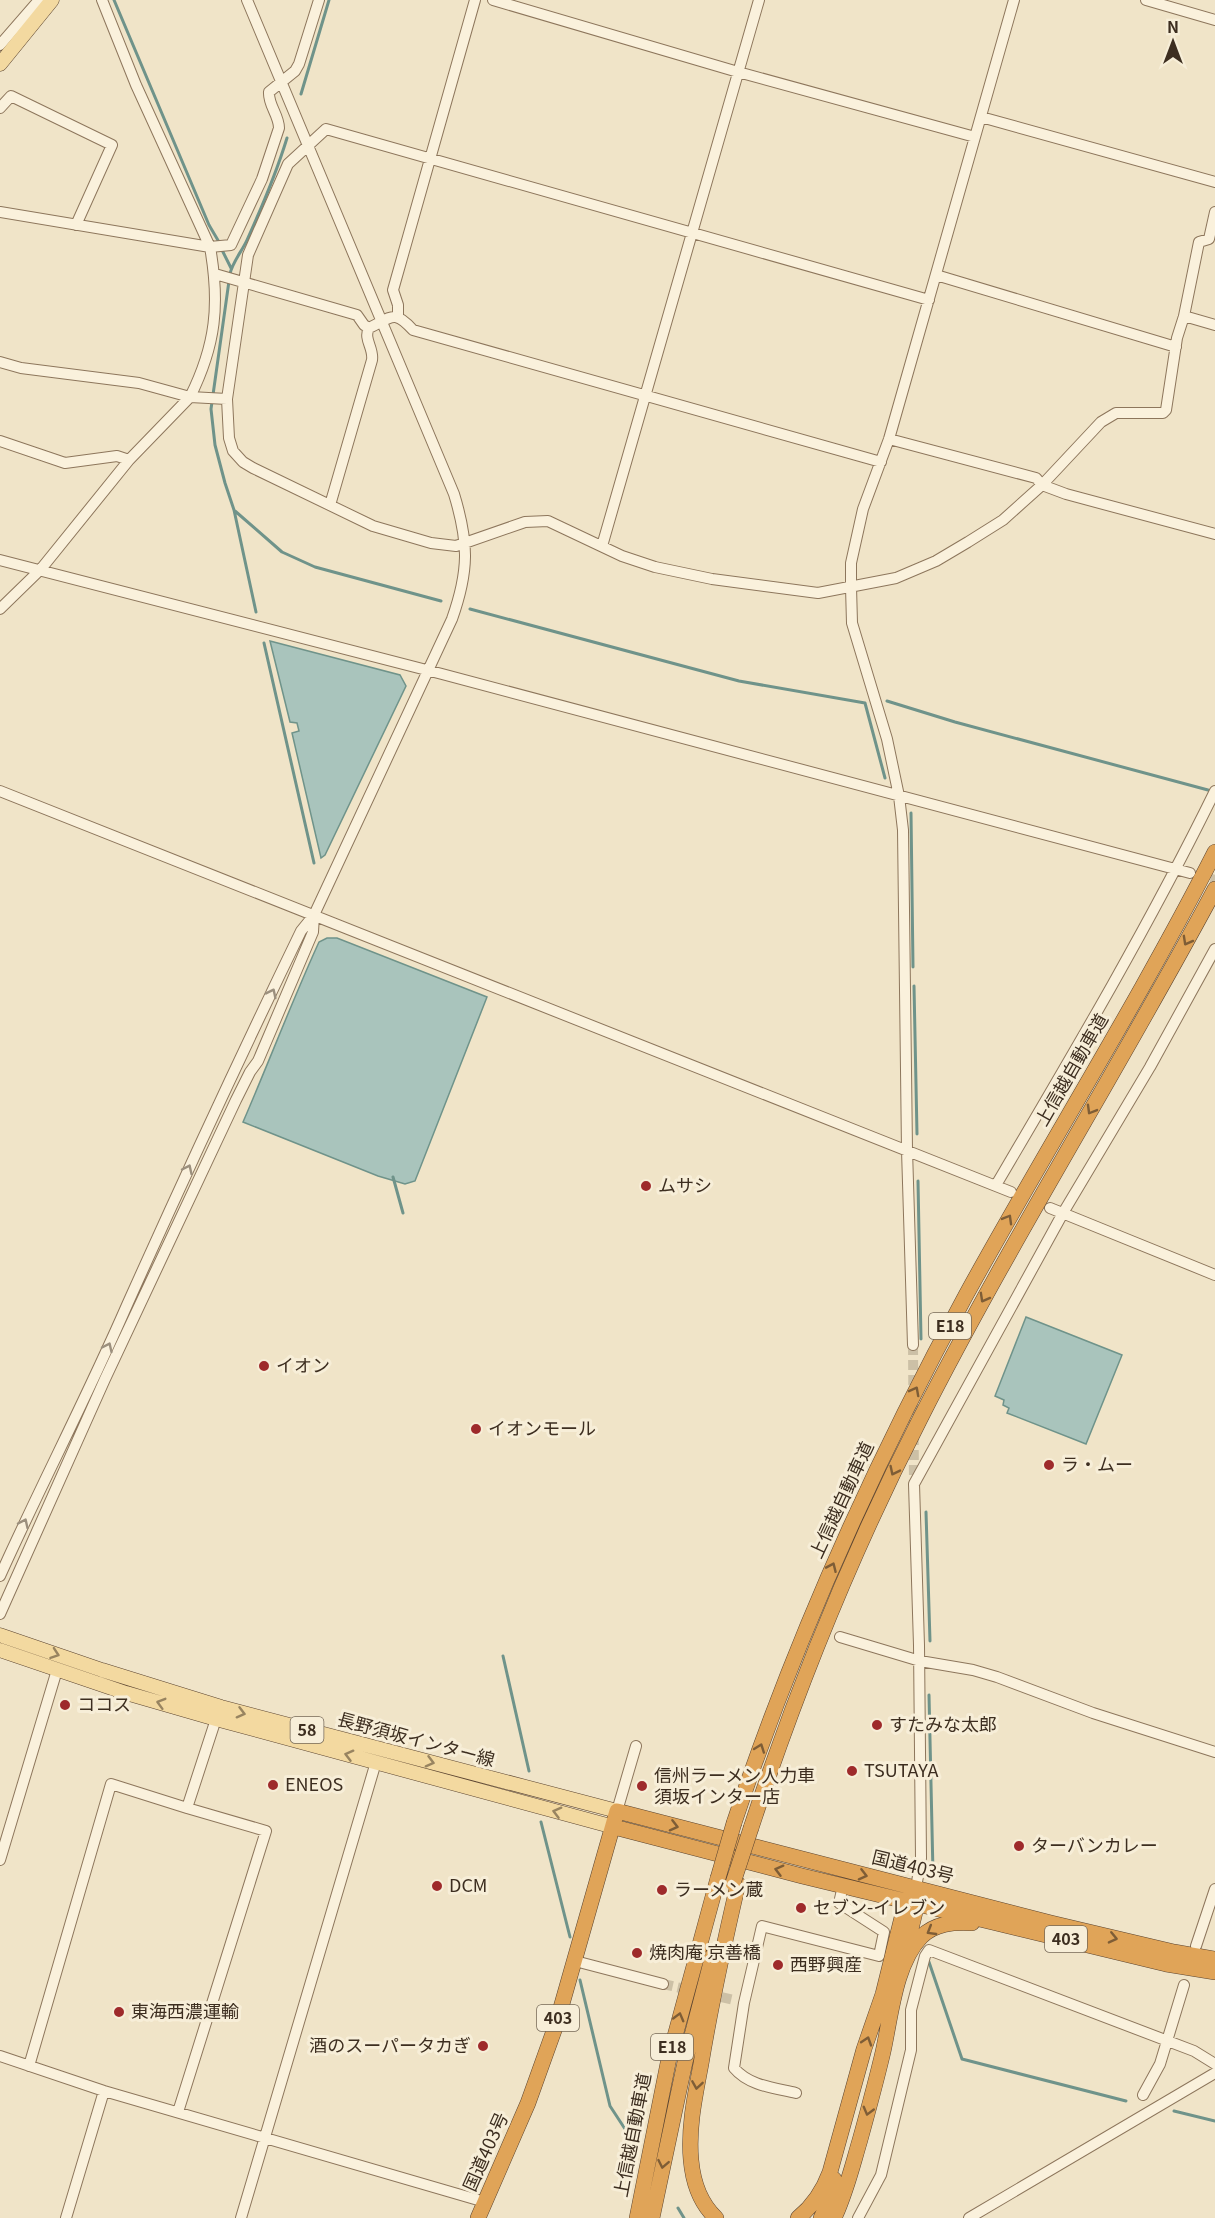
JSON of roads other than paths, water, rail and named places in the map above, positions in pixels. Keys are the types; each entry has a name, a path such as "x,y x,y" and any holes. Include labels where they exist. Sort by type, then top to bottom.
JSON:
{"highway":[{"name":"上信越自動車道","path":"637,2218 669,2058 718,1878 734,1823 777,1699 802,1638 871,1480 904,1413 998,1237 1155,965 1215,852"},
{"name":"上信越自動車道","path":"652,2218 685,2062 751,1828 775,1756 818,1644 919,1419 985,1295 1215,889"},
{"name":"国道403号","path":"478,2218 507,2156 556,2025 617,1811 915,1888 1174,1952 1215,1959"},
{"name":"国道403号","path":"614,1827 912,1903 1166,1964 1215,1972"},
{"path":"716,2218 698,2192 691,2161 690,2142 704,2043 735,1884"},
{"path":"835,2218 843,2200 878,2074 900,1974 915,1888"},
{"path":"798,2218 817,2200 825,2187 864,2049 912,1903"},
{"path":"900,1974 913,1946 928,1930 956,1923 1008,1926"},
{"path":"631,2218 656,2099 669,2058"},
{"path":"821,2218 832,2191 840,2138"}],"main road":[{"path":"0,64 52,0"},
{"name":"長野須坂インター線","path":"0,1635 221,1707 617,1811"},
{"name":"長野須坂インター線","path":"0,1650 126,1693 216,1719 614,1827"}],"street":[{"path":"0,45 39,0"},
{"path":"0,609 41,569 129,460 190,397 203,372 210,349 217,301 218,274 212,247 136,85 102,0"},
{"path":"0,1576 128,1304 237,1064 301,931 314,915 452,619 460,596 466,543 454,494 247,0"},
{"path":"0,212 212,247 231,245 250,207 277,136 279,122 268,98 272,88 295,71 299,64 319,0"},
{"path":"398,317 398,305 393,290 475,0"},
{"path":"494,0 738,72 975,137"},
{"path":"602,546 759,0"},
{"path":"914,1345 907,1150 903,830 899,796 887,739 852,623 851,563 863,509 890,439 1014,0"},
{"path":"1146,0 1215,20"},
{"path":"0,108 11,96 112,145 76,225"},
{"path":"981,117 1215,182"},
{"path":"929,300 327,129 288,164 248,255 241,280 224,399 229,438 233,451 243,462 387,532 431,543 456,546 531,520 555,524 622,556 655,567 712,579 818,593 896,578 936,561 1003,520 1042,485 1101,422 1111,415 1116,413 1163,413 1168,406 1176,347 1199,242 1209,239 1215,212"},
{"path":"218,274 357,315 369,328"},
{"path":"936,275 1176,347"},
{"path":"330,505 372,360 373,353 367,337 369,328 395,316 413,330 880,462"},
{"path":"1184,316 1215,325"},
{"path":"0,362 21,368 138,383 190,397 224,399"},
{"path":"890,439 1036,478 1042,485 1122,510 1215,534"},
{"path":"0,441 65,463 117,456 129,460"},
{"path":"0,560 427,670 1190,873"},
{"path":"0,791 1011,1192"},
{"path":"996,1185 1081,1041 1176,871 1215,791"},
{"path":"0,1614 105,1379 236,1100 258,1061 313,932 314,915"},
{"path":"915,1888 921,1858 920,1661 914,1484 1063,1213 1150,1067 1215,949"},
{"path":"1050,1208 1215,1275"},
{"path":"840,1637 920,1661 973,1670 997,1677 1093,1713 1215,1752"},
{"path":"0,1860 57,1670"},
{"path":"187,1808 216,1719"},
{"path":"617,1811 636,1746"},
{"path":"241,2218 376,1762"},
{"path":"29,2066 111,1784 266,1831 178,2112"},
{"path":"796,2092 757,2083 740,2076 734,2068 739,2002 762,1926 879,1956 884,1932 839,1903 843,1886"},
{"path":"1196,1946 1215,1889"},
{"path":"858,2218 881,2175 912,2050 911,2010 925,1956 929,1950 1194,2051 1215,2064"},
{"path":"575,1961 663,1984"},
{"path":"1143,2095 1160,2064 1184,1984"},
{"path":"0,2056 104,2091 484,2202"},
{"path":"969,2218 1215,2073"},
{"path":"66,2218 104,2091"}],"water":[{"path":"270,641 400,675 406,686 325,855 321,858 292,733 299,731 297,723 290,722"},
{"path":"327,938 337,938 487,997 415,1181 405,1184 378,1176 243,1122 319,942"},
{"path":"1026,1317 1122,1355 1086,1444 1007,1413 1009,1408 1003,1405 1004,1400 995,1396"}],"waterway":[{"path":"114,0 209,225 219,242"},
{"path":"301,94 329,0"},
{"path":"230,274 263,203 287,138"},
{"path":"221,248 231,268"},
{"path":"229,281 211,409 215,445 234,510 256,612"},
{"path":"235,511 282,552 315,567 441,601"},
{"path":"470,609 739,681 865,703 885,778"},
{"path":"264,643 314,863"},
{"path":"887,701 955,722 1208,790"},
{"path":"911,813 913,967"},
{"path":"914,986 917,1134"},
{"path":"393,1177 403,1213"},
{"path":"918,1181 921,1339"},
{"path":"926,1512 930,1641"},
{"path":"503,1656 529,1771"},
{"path":"929,1695 933,1873"},
{"path":"541,1822 570,1937"},
{"path":"929,1962 962,2059 1126,2101"},
{"path":"580,1980 610,2106 627,2132"},
{"path":"1174,2111 1215,2121"},
{"path":"678,2208 684,2218"}],"tunnel":[{"path":"1196,875 1215,880"},
{"path":"913,1345 914,1484"},
{"path":"663,1984 734,2000"}],"place":[{"name":"ムサシ","path":"646,1186"},
{"name":"イオン","path":"264,1366"},
{"name":"イオンモール","path":"476,1429"},
{"name":"ラ・ムー","path":"1049,1465"},
{"name":"ココス","path":"65,1705"},
{"name":"すたみな太郎","path":"877,1725"},
{"name":"TSUTAYA","path":"852,1771"},
{"name":"ENEOS","path":"273,1785"},
{"name":"信州ラーメン人力車 須坂インター店","path":"642,1786"},
{"name":"ターバンカレー","path":"1019,1846"},
{"name":"DCM","path":"437,1886"},
{"name":"ラーメン蔵","path":"662,1890"},
{"name":"セブン-イレブン","path":"801,1908"},
{"name":"焼肉庵 京善橋","path":"637,1953"},
{"name":"西野興産","path":"778,1965"},
{"name":"東海西濃運輸","path":"119,2012"},
{"name":"酒のスーパータカぎ","path":"483,2046"}]}
